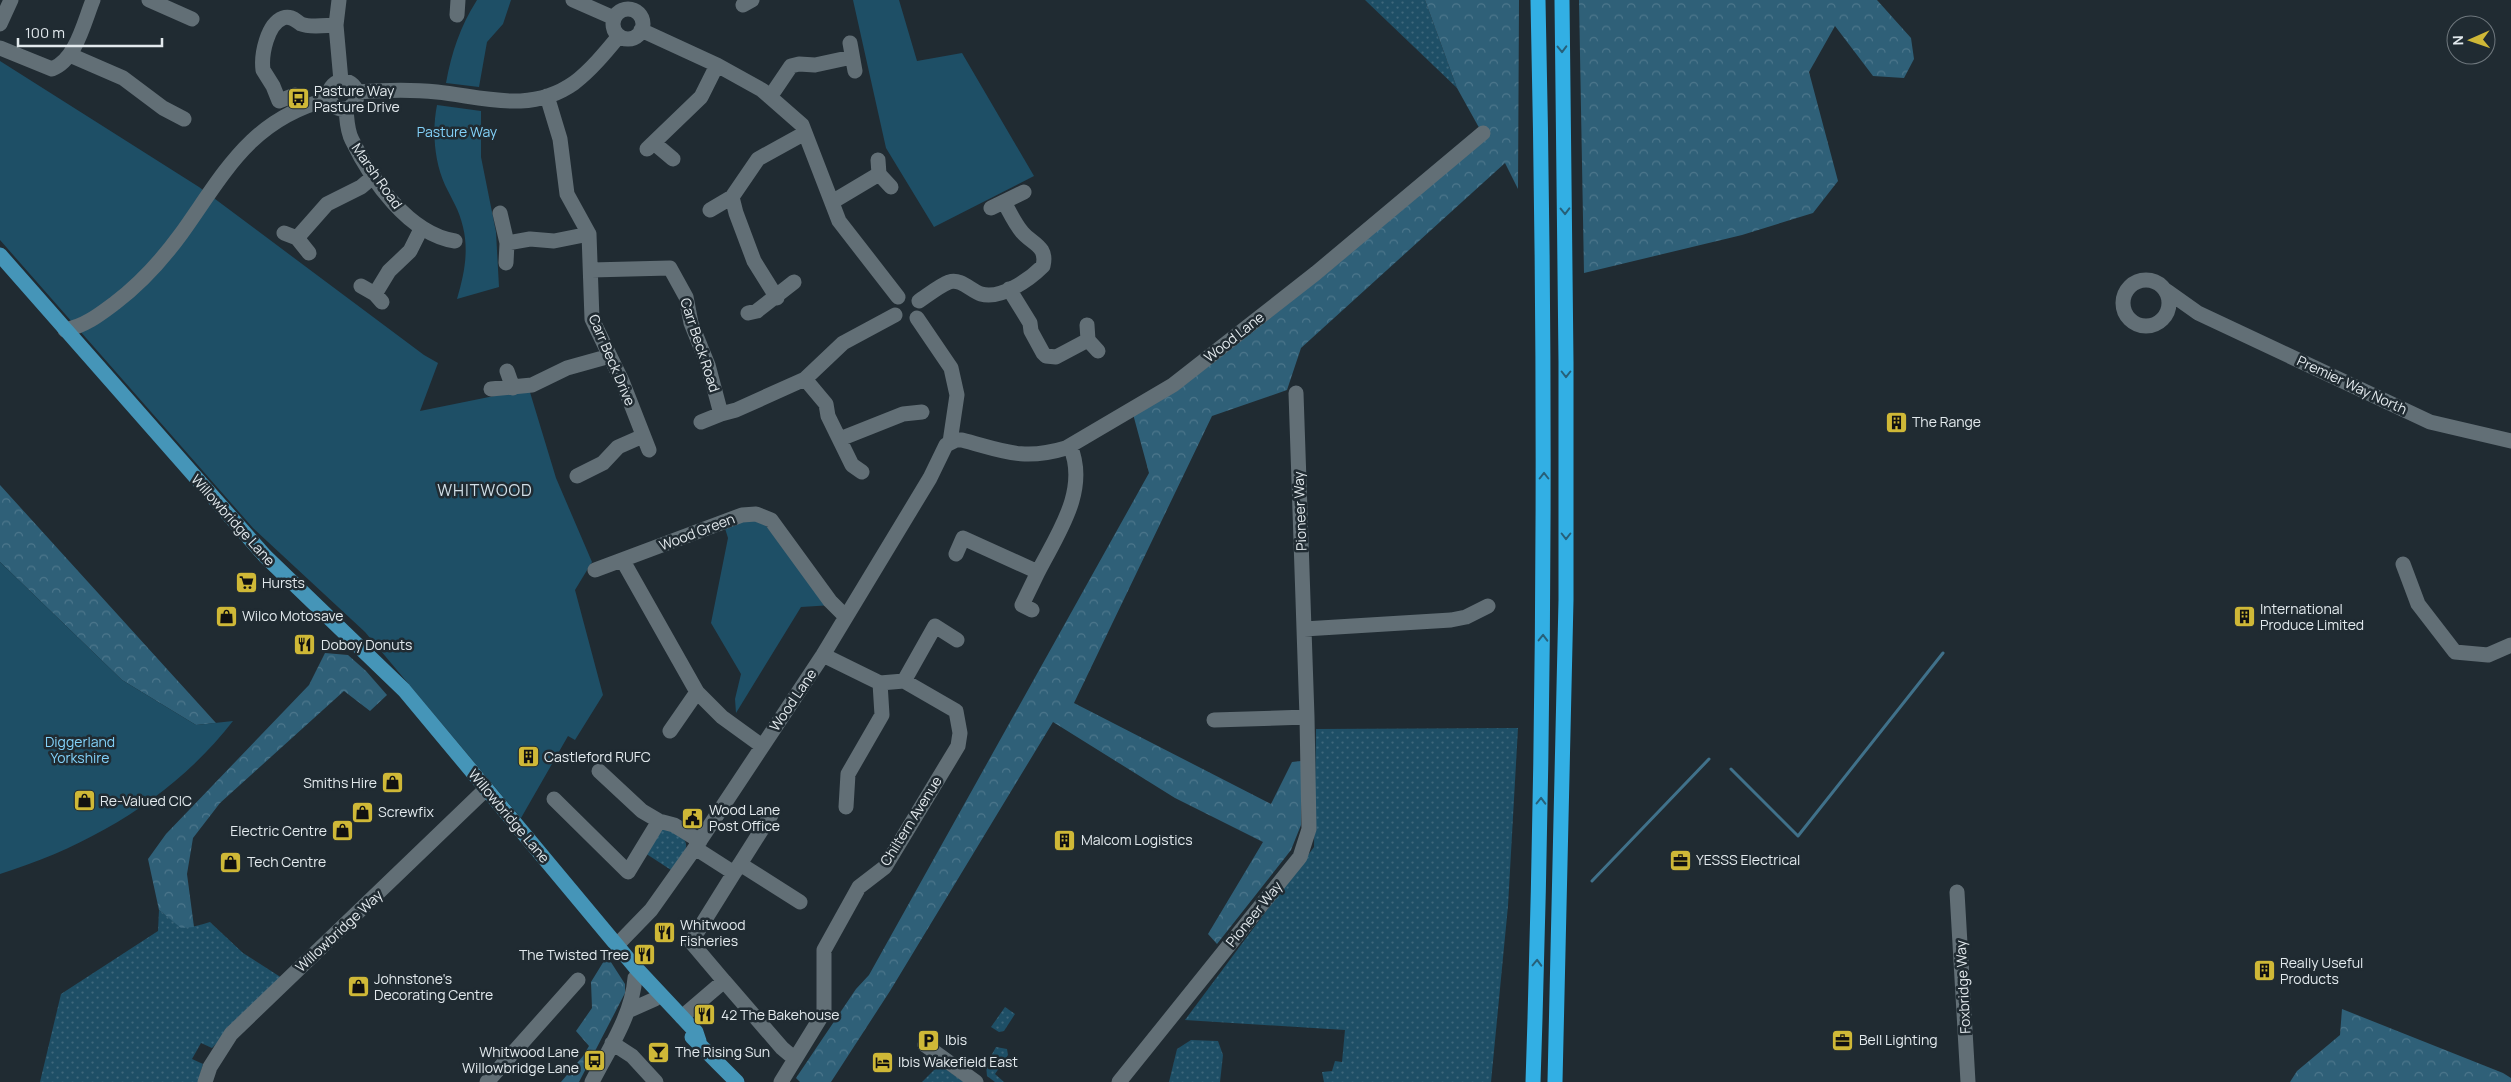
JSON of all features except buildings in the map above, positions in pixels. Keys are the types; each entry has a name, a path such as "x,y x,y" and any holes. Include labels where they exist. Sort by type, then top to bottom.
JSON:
{"highway":[{"path":"1533,1082 1541,809 1545,389 1538,0"},
{"path":"1555,1082 1566,600 1566,362 1562,0"},
{"path":"1528,1082 1536,990"}],"main road":[{"name":"Willowbridge Lane","path":"0,255 263,554 404,690 618,946 641,992"},
{"path":"641,992 682,1017 696,1032 699,1041"},
{"path":"641,992 699,1041 736,1082"}],"street":[{"path":"0,24 10,0"},
{"path":"0,48 52,69 61,65 70,55 94,0"},
{"path":"149,0 192,20"},
{"path":"339,0 336,26 341,81"},
{"path":"573,0 614,18"},
{"path":"639,6 642,20 641,30 632,39 619,36 613,26 614,18 624,10 639,6"},
{"path":"295,95 279,101 273,86 256,67 268,35 280,13 302,24 336,26"},
{"path":"641,30 717,65 762,90 802,125 840,221 898,297"},
{"path":"357,92 411,90 500,102 547,96 573,83 598,61 619,36"},
{"path":"70,55 123,78 162,108 185,119"},
{"path":"770,97 791,66 799,64 815,66 852,57"},
{"path":"673,159 650,146 701,97 717,65"},
{"path":"341,81 351,83 357,92 356,102 346,110 335,108 329,100 331,87 341,81"},
{"name":"Carr Beck Drive","path":"547,96 560,139 567,194 589,234 592,270 590,312 622,381 646,443 618,447 603,463 577,476"},
{"path":"65,330 84,325 137,286 180,236 213,185 240,151 263,131 288,115 313,103 329,100"},
{"name":"Marsh Road","path":"346,110 351,139 374,176 401,211 421,229 444,239 455,241"},
{"path":"710,210 732,197 758,159 805,133"},
{"name":"Wood Lane","path":"618,946 651,910 697,845 823,655 930,478 946,445 950,442 962,440 1025,456 1047,454 1070,446 1173,385 1316,273 1483,133"},
{"path":"832,202 879,167 891,187"},
{"path":"309,253 291,235 327,204 361,187 374,176"},
{"path":"919,301 950,282 958,282 981,294 990,296 1009,289 1043,266 1044,255 1035,241 1022,233 997,205 1024,192"},
{"path":"732,197 754,262 776,297"},
{"path":"500,213 507,243 506,263"},
{"path":"361,286 379,298 389,271 410,251 421,229"},
{"path":"507,243 530,239 554,241 589,234"},
{"name":"Carr Beck Road","path":"592,270 670,268 686,297 691,323 708,365 721,414"},
{"name":"Premier Way North","path":"2198,313 2181,313 2156,324 2140,325 2127,316 2123,301 2128,288 2139,280 2157,282 2198,313 2430,422 2511,440"},
{"path":"748,313 757,311 794,282"},
{"path":"1009,289 1030,323 1031,331 1046,356 1056,357 1091,339"},
{"path":"2163,320 2170,306 2167,291"},
{"path":"907,294 919,301 921,310 917,318 904,322 895,315 893,306 898,297 907,294"},
{"path":"83,350 87,333 108,307"},
{"path":"701,422 736,410 805,379 843,343 895,315"},
{"name":"Wood Lane","path":"917,318 951,368 956,394 950,442"},
{"path":"491,389 513,388 532,384 567,368 610,356"},
{"path":"507,371 513,388"},
{"path":"805,379 826,404 828,416 852,465 862,472"},
{"name":"Pioneer Way","path":"1119,1082 1300,857 1309,829 1296,393"},
{"path":"840,439 903,414 922,412"},
{"path":"1032,610 1022,605 1074,501 1076,463 1070,446"},
{"name":"Wood Green","path":"595,570 729,520 756,514 771,520 830,601 845,616"},
{"path":"956,554 963,538 1038,572"},
{"path":"623,561 697,692 722,716 762,746"},
{"path":"2403,564 2418,604 2456,652 2488,655 2511,645"},
{"path":"1304,629 1451,620 1466,617 1488,606"},
{"path":"823,655 880,683 904,681 929,622 957,640"},
{"name":"Chiltern Avenue","path":"781,1082 824,1012 824,950 859,888 885,867 958,746 960,733 956,712 904,681"},
{"path":"846,807 848,774 882,715 880,683"},
{"path":"670,731 697,692"},
{"path":"1214,720 1307,718"},
{"path":"599,771 642,811 659,821 674,825 697,845 737,869 800,902"},
{"name":"Willowbridge Way","path":"205,1082 210,1067 231,1034 486,789"},
{"path":"554,799 628,872 659,821"},
{"path":"771,815 691,942 782,1048 795,1059"},
{"name":"Foxbridge Way","path":"1957,892 1968,1082"},
{"path":"487,1082 578,980"},
{"path":"682,1017 724,982"},
{"path":"592,1082 641,992"},
{"path":"612,1043 632,1056 656,1082"},
{"path":"924,1045 976,1082"}],"green space":[{"name":"Pasture Way","path":"477,0 511,0 503,24 487,42 479,87 446,83 457,40"},
{"path":"853,0 899,0 917,61 962,53 1034,176 934,227 886,148"},
{"path":"1365,0 1425,0 1457,88"},
{"path":"1425,0 1519,0 1518,189 1505,163 1301,348 1287,390 1212,416 1074,703 1271,804 1292,762 1301,761 1301,825 1291,850 1217,944 1208,934 1263,842 1175,798 1053,722 890,991 831,1082 800,1082 796,1078 856,989 869,975 1149,473 1133,414 1482,133 1457,88"},
{"path":"1579,0 1877,0 1911,38 1914,59 1904,78 1873,76 1835,26 1809,72 1838,181 1813,213 1742,235 1584,273"},
{"path":"0,61 199,187 424,355 438,363 420,411 529,389 556,478 592,562 575,590 603,695 575,740 568,736 521,818 365,632 253,528 0,240"},
{"name":"Pasture Way","path":"437,105 481,111 481,157 496,232 499,287 457,299 465,263 466,245 459,215 438,166 434,135"},
{"path":"0,485 216,723 196,725 122,680 0,562"},
{"path":"756,514 833,605 801,607 736,713 735,699 741,674 711,623 728,538 723,522"},
{"name":"Diggerland Yorkshire","path":"0,562 122,680 196,725 233,721 185,773 158,795 128,815 66,849 0,874"},
{"path":"325,653 348,655 366,671 387,695 370,711 344,691 220,803 193,838 187,874 194,927 181,928 159,910 148,859 166,834 309,685"},
{"path":"1518,728 1508,906 1491,1082 1324,1082 1322,1072 1332,1071 1335,1061 1342,1062 1345,1030 1185,1020 1314,847 1316,729"},
{"path":"663,829 674,833 686,843 685,852 671,870 645,853 657,834"},
{"path":"159,910 183,926 188,927 210,922 243,953 282,978 212,1048 201,1043 192,1059 203,1064 198,1082 40,1082 61,994 158,931"},
{"path":"607,956 625,984 625,993 579,1082 561,1082 589,1046 576,1031 592,1008 591,982"},
{"path":"1005,1007 1015,1014 1004,1031 999,1032 991,1027"},
{"path":"2342,1009 2503,1073 2511,1078 2511,1082 2290,1082 2297,1071 2340,1035"},
{"path":"1191,1040 1218,1041 1223,1055 1220,1082 1169,1082 1177,1049"},
{"path":"996,1047 1007,1049 1008,1055 995,1074 1004,1082 995,1082 987,1076 986,1065"},
{"path":"943,1067 964,1082 922,1082 934,1070"}],"waterway":[{"path":"1731,769 1798,836 1943,653"},
{"path":"1592,881 1709,759"}],"place":[{"name":"Pasture Way Pasture Drive","path":"298,99"},
{"name":"The Range","path":"1896,422"},
{"name":"Hursts","path":"246,583"},
{"name":"Wilco Motosave","path":"226,616"},
{"name":"International Produce Limited","path":"2244,617"},
{"name":"Doboy Donuts","path":"305,645"},
{"name":"Castleford RUFC","path":"528,757"},
{"name":"Smiths Hire","path":"393,783"},
{"name":"Re-Valued CIC","path":"84,801"},
{"name":"Screwfix","path":"362,812"},
{"name":"Wood Lane Post Office","path":"693,818"},
{"name":"Electric Centre","path":"343,831"},
{"name":"Malcom Logistics","path":"1065,840"},
{"name":"YESSS Electrical","path":"1680,860"},
{"name":"Tech Centre","path":"231,862"},
{"name":"Whitwood Fisheries","path":"664,933"},
{"name":"The Twisted Tree","path":"645,955"},
{"name":"Really Useful Products","path":"2264,971"},
{"name":"Johnstone's Decorating Centre","path":"358,987"},
{"name":"42 The Bakehouse","path":"705,1015"},
{"name":"Ibis","path":"929,1040"},
{"name":"Bell Lighting","path":"1843,1040"},
{"name":"The Rising Sun","path":"659,1052"},
{"name":"Whitwood Lane Willowbridge Lane","path":"595,1060"},
{"name":"Ibis Wakefield East","path":"882,1062"}],"district":[{"name":"WHITWOOD","path":"485,490"}]}
